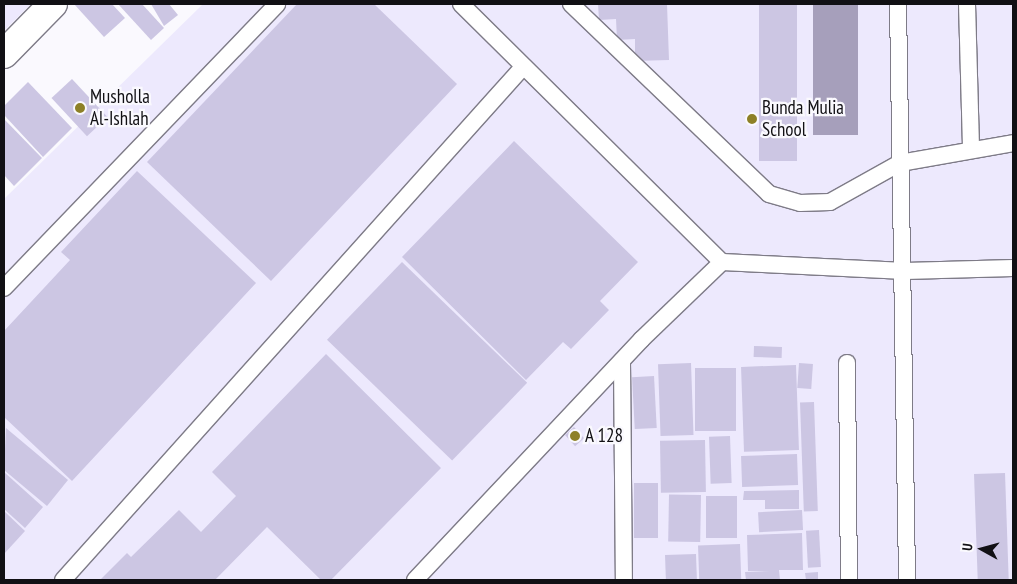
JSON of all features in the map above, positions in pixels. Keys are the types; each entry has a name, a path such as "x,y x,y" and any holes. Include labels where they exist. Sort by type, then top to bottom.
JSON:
{"street":[{"path":"4,54 54,4"}],"lane":[{"path":"4,288 277,4"},
{"path":"461,4 522,68 722,262 905,271 1013,268"},
{"path":"571,4 769,194 800,202 830,202 900,163 971,148 1013,143"},
{"path":"898,4 900,163 905,271 907,580"},
{"path":"967,4 971,148"},
{"path":"63,580 522,68"},
{"path":"415,580 622,362 722,262"},
{"path":"622,362 624,580"},
{"path":"847,363 849,580"}],"shaded area":[{"path":"4,4 31,4 4,31"},
{"path":"203,4 1013,4 1013,580 4,580 4,199"},
{"path":"813,4 858,4 858,135 813,135"}],"building":[{"path":"74,4 112,4 125,18 104,37"},
{"path":"118,4 142,4 164,28 151,40"},
{"path":"151,4 169,4 178,15 164,26"},
{"path":"297,4 374,4 457,84 271,281 147,162"},
{"path":"598,4 667,4 669,60 635,61 635,39 617,40 616,19 599,20"},
{"path":"759,4 797,4 797,161 759,161"},
{"name":"Musholla Al-Ishlah","path":"72,79 107,117 87,136 52,98"},
{"path":"28,82 72,128 43,157 4,115 4,106"},
{"path":"4,119 42,158 14,186 4,175"},
{"path":"514,141 638,262 600,301 609,310 571,349 563,342 526,380 402,257"},
{"path":"137,171 256,283 72,481 4,417 4,331 70,260 61,252"},
{"path":"402,262 527,383 452,461 327,340"},
{"path":"754,346 782,347 782,358 754,357"},
{"path":"326,354 441,468 331,580 321,580 267,527 215,580 100,580 127,553 131,557 179,510 201,532 236,496 212,472"},
{"path":"691,363 694,435 661,436 658,364"},
{"path":"799,363 813,364 811,389 797,388"},
{"path":"796,365 799,450 744,452 741,367"},
{"path":"695,368 736,368 736,431 695,431"},
{"path":"654,376 657,428 635,429 632,377"},
{"path":"800,402 814,402 818,511 804,511"},
{"name":"A 128","path":"574,427 584,438 575,446 565,435"},
{"path":"6,428 68,480 47,506 4,470"},
{"path":"730,436 732,483 711,484 709,437"},
{"path":"705,440 706,492 661,493 660,441"},
{"path":"797,454 798,485 742,487 741,456"},
{"path":"4,472 43,507 25,528 4,509"},
{"path":"1005,473 1009,580 978,580 974,474"},
{"path":"634,483 658,483 658,538 634,538"},
{"path":"799,490 799,509 765,509 765,500 743,500 744,491"},
{"path":"669,494 701,495 700,542 668,541"},
{"path":"706,496 737,496 737,538 706,538"},
{"path":"802,510 803,530 759,532 758,512"},
{"path":"4,511 25,531 4,554"},
{"path":"819,530 821,567 808,568 806,531"},
{"path":"802,533 803,570 779,570 780,580 746,580 745,572 770,571 748,571 747,535"},
{"path":"740,544 741,580 699,580 698,545"},
{"path":"696,554 697,580 666,580 665,555"},
{"path":"818,572 818,580 806,580 805,573"}],"place":[{"name":"Musholla Al-Ishlah","path":"80,108"},
{"name":"Bunda Mulia School","path":"752,119"},
{"name":"A 128","path":"575,436"}]}
